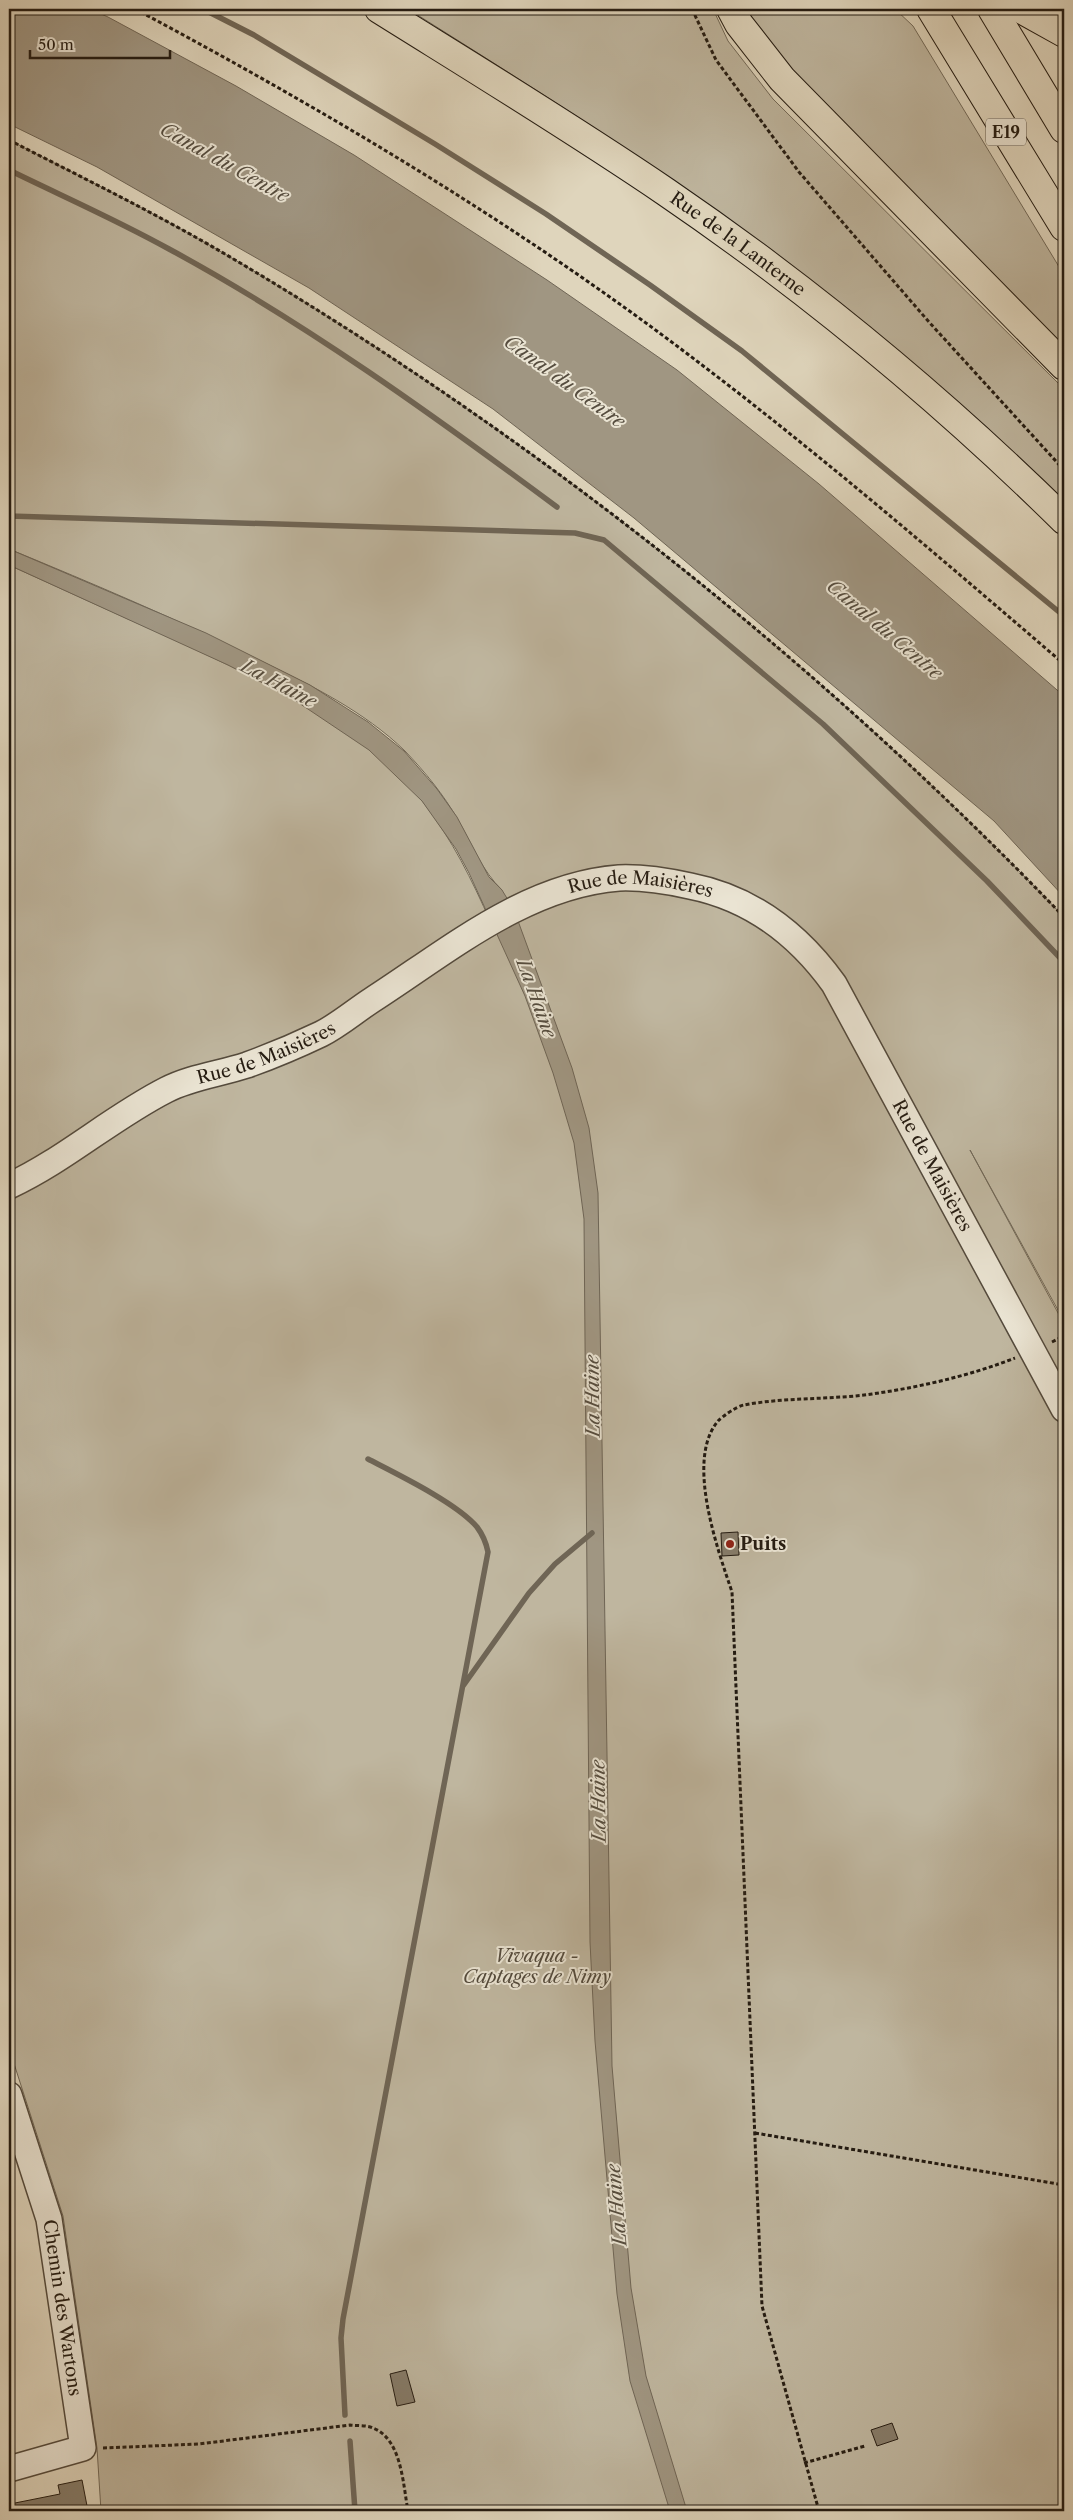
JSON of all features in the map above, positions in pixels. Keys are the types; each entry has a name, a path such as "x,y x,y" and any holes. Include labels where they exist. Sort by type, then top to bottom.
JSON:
{"main road":[{"name":"Rue de la Lanterne","path":"379,9 650,182 747,251 850,330 940,405 1064,520"},
{"path":"732,9 739,24 782,79 1064,366"},
{"name":"E19","path":"931,9 1064,226"},
{"path":"992,9 1064,129"},
{"path":"1035,11 1064,33"}],"street":[{"name":"Rue de Maisières","path":"9,1186 29,1176 110,1122 167,1089 247,1065 323,1033 483,928 542,896 579,884 620,878 647,879 700,888 723,895 767,916 795,938 816,960 834,984 1064,1409"},
{"name":"Chemin des Wartons","path":"9,2095 49,2220 83,2448"},
{"path":"9,2469 83,2448"}],"path":[{"path":"135,9 338,120 479,209 577,275 701,363 831,466 1064,664"},
{"path":"692,9 716,60 799,172 929,322 1064,470"},
{"path":"9,140 224,253 344,326 488,422 577,486 779,648 993,843 1064,917"},
{"path":"819,2511 804,2463 762,2306 732,1592 710,1528 703,1467 710,1438 718,1421 742,1405 872,1394 973,1374 1033,1351 1064,1336"},
{"path":"755,2132 1064,2185"},
{"path":"83,2448 199,2444 350,2425 373,2428 392,2444 399,2463 408,2511"},
{"path":"804,2463 865,2446"}],"green space":[{"path":"408,9 713,9 728,41 773,99 1064,389 1064,504 890,345 860,319 779,256 622,146"},
{"path":"744,9 895,9 913,26 1064,275 1064,354 808,92"},
{"name":"Vivaqua - Captages de Nimy","path":"9,140 145,210 225,254 339,324 451,398 561,476 667,557 771,642 872,730 970,822 1064,917 1064,1321 970,1150 1064,1324 1064,2511 101,2511 97,2448 63,2216 9,2048 9,565 232,667 268,685 338,726 370,749 423,802 461,860 491,923 502,890 483,866 453,811 434,784 405,751 373,724 337,700 199,631 9,549"}],"water":[{"name":"Canal du Centre","path":"9,9 90,9 236,86 354,155 547,280 677,370 819,484 1064,696 1064,897 994,821 634,518 493,409 309,288 97,167 9,124"},
{"name":"La Haine","path":"9,549 206,633 310,685 368,722 404,751 437,789 457,817 489,877 502,890 514,910 572,1068 589,1128 598,1193 612,2066 631,2288 646,2376 687,2511 670,2511 630,2381 617,2294 595,2041 590,1942 584,1219 574,1143 553,1073 525,996 469,873 456,849 422,801 369,750 290,697 228,665 9,565"}],"building":[{"name":"Puits","path":"738,1532 739,1555 722,1556 721,1533"},
{"path":"406,2370 415,2402 397,2406 390,2374"},
{"path":"892,2423 898,2439 877,2446 871,2430"},
{"path":"82,2480 88,2511 11,2511 10,2504 60,2494 58,2485"}],"waterway":[{"path":"203,9 254,35 435,144 546,214 650,285 742,351 1064,616"},
{"path":"9,170 149,238 269,307 415,404 557,507"},
{"path":"9,516 575,533 604,540 823,724 987,881 1064,962"},
{"path":"345,2415 341,2338 343,2319 488,1552 484,1539 477,1527 456,1508 368,1459"},
{"path":"463,1686 529,1593 555,1564 592,1533"},
{"path":"350,2441 355,2511"}],"place":[{"name":"Puits","path":"730,1544"}]}
